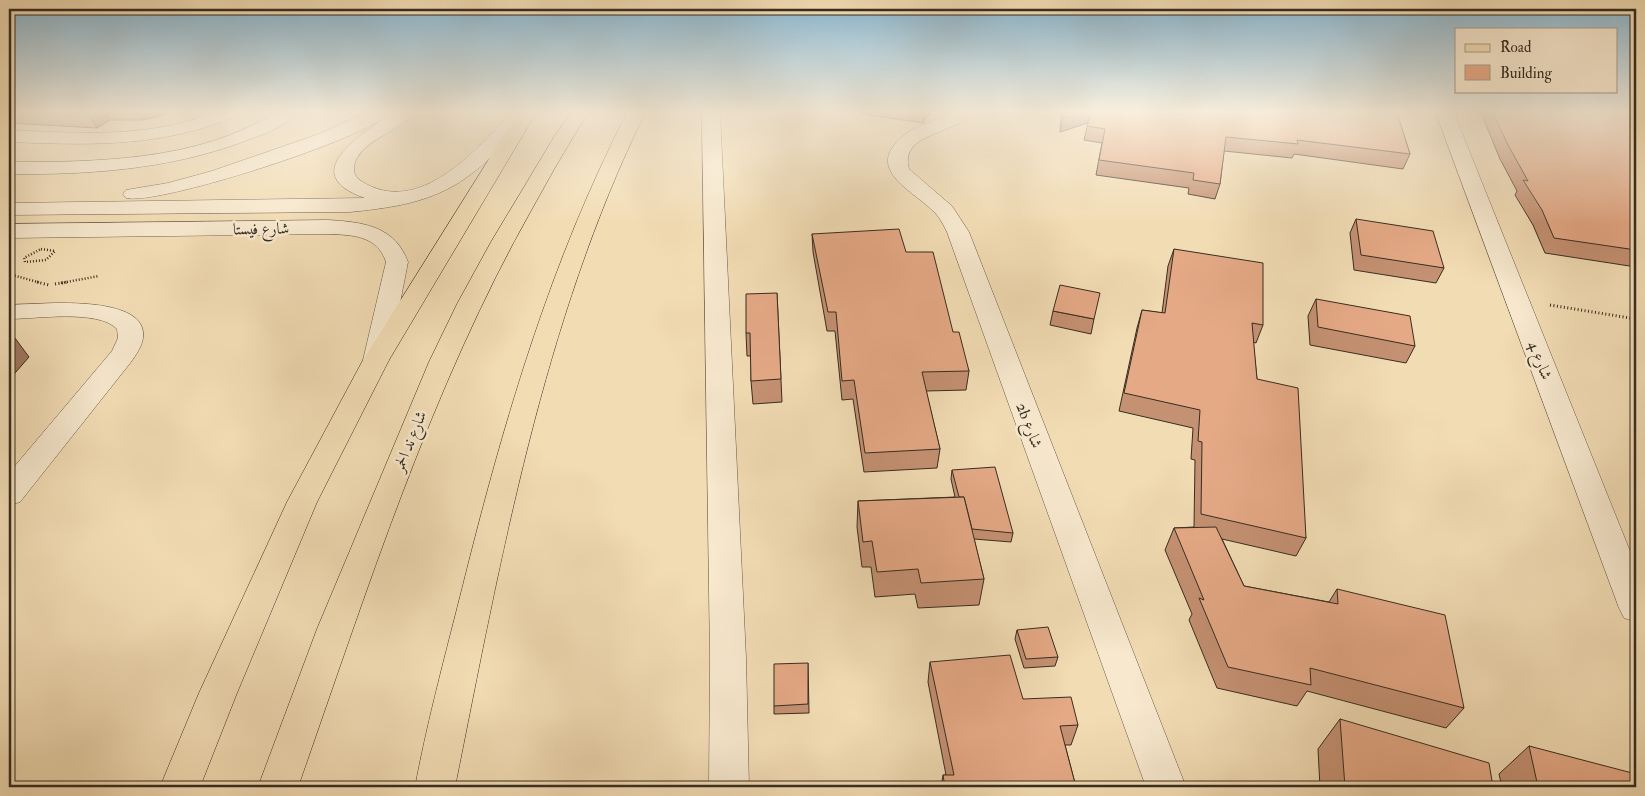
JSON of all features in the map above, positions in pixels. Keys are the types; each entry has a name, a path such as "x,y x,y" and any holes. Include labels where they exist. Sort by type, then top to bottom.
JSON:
{"main road":[{"path":"180,787 218,693 302,502 376,360 504,150"},
{"name":"شارع ند الحمر","path":"278,787 335,629 442,362 469,304 502,242 555,150"},
{"path":"435,787 485,560 526,406 549,329 587,220 618,150"}],"street":[{"path":"9,168 98,168 157,160 198,150"},
{"path":"9,199 113,196 161,190 198,182 291,150"},
{"path":"354,150 344,164 344,172 352,185 362,190 389,197 406,198"},
{"name":"شارع فيستا","path":"9,209 350,206 387,202 406,198 431,189 464,172 485,150"},
{"path":"712,150 728,658 729,787"},
{"name":"2b شارع","path":"900,150 897,163 900,172 906,180 946,212 958,232 1166,787"},
{"name":"شارع 4","path":"1459,150 1636,608"},
{"path":"91,231 122,222 135,216 146,207"},
{"name":"شارع فيستا","path":"9,231 328,227 354,229 375,235 391,248 396,262 376,360"},
{"path":"9,312 102,312 124,320 130,327 131,336 122,356 9,494"}],"path":[{"path":"9,274 50,285 99,276"},
{"path":"1517,299 1636,319"}],"building":[{"path":"1101,150 1224,150 1220,184 1193,180 1194,173 1099,160"},
{"path":"1379,150 1409,150 1410,154"},
{"path":"1511,150 1636,150 1636,250 1554,238 1542,210 1523,180 1528,181"},
{"path":"1356,219 1433,231 1444,268 1361,255"},
{"path":"899,229 906,252 933,252 953,332 959,332 969,371 922,372 940,449 865,453 854,380 842,381 836,312 828,312 812,234"},
{"path":"1174,249 1263,263 1263,325 1252,323 1257,379 1298,388 1306,538 1201,514 1202,442 1198,441 1200,410 1124,393 1142,310 1165,313"},
{"path":"1060,285 1100,293 1094,319 1053,311"},
{"path":"777,293 781,379 751,381 750,333 746,333 746,294"},
{"path":"1316,299 1410,316 1415,346 1318,327"},
{"path":"995,467 1013,533 972,529 964,497 959,497 952,470"},
{"path":"964,497 984,579 921,583 918,569 877,572 872,541 863,542 858,501"},
{"path":"1216,527 1244,586 1338,604 1337,589 1445,615 1464,708 1310,668 1311,685 1228,667 1199,598 1204,600 1174,528"},
{"path":"1048,627 1058,657 1026,659 1017,630"},
{"path":"1010,655 1023,699 1071,697 1078,725 1060,726 1076,787 945,787 943,775 954,775 930,662"},
{"path":"808,663 808,704 774,706 774,664"},
{"path":"1340,719 1489,763 1493,787 1345,787"},
{"path":"1529,746 1636,774 1636,787 1538,787"}]}
